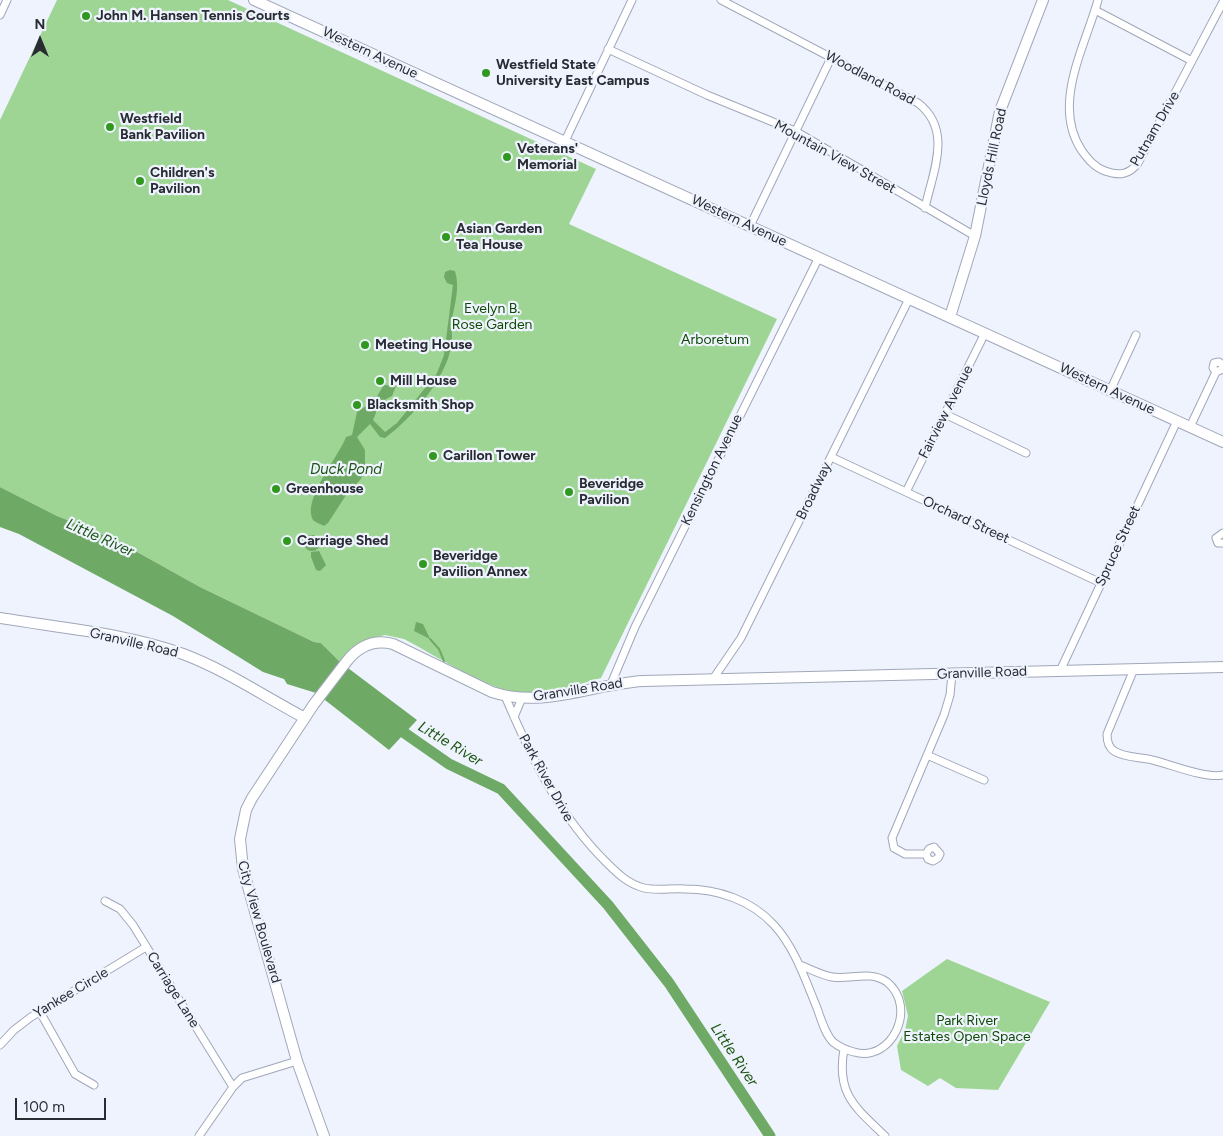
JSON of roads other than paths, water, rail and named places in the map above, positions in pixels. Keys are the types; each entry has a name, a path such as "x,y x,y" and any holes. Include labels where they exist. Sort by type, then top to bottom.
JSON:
{"street":[{"path":"0,15 7,0"},
{"name":"Western Avenue","path":"254,0 1223,442"},
{"path":"564,141 632,0"},
{"name":"Woodland Road","path":"721,0 918,103 931,114 938,134 938,146 925,208"},
{"name":"Lloyds Hill Road","path":"950,317 975,236 1000,111 1043,0"},
{"name":"Putnam Drive","path":"1098,0 1079,59 1069,106 1071,126 1076,140 1087,157 1098,168 1118,174 1134,169 1223,2"},
{"path":"1095,10 1192,61"},
{"name":"Mountain View Street","path":"608,49 707,95 795,131 975,236"},
{"path":"750,226 832,58"},
{"name":"Kensington Avenue","path":"610,684 635,627 819,257"},
{"name":"Broadway","path":"713,679 741,638 909,299"},
{"name":"Fairview Avenue","path":"906,492 986,333"},
{"path":"1110,391 1136,335"},
{"path":"1190,427 1220,370 1213,368 1214,363 1219,362 1223,365"},
{"path":"945,414 1026,453"},
{"name":"Spruce Street","path":"1060,671 1176,421"},
{"name":"Orchard Street","path":"831,457 1101,582"},
{"path":"1223,534 1218,536 1216,540 1223,543"},
{"name":"Granville Road","path":"0,618 133,640 176,651 213,667 305,718 351,655 366,645 390,643 467,681 505,696 522,698 553,697 610,684 713,679 1223,667"},
{"path":"1134,669 1107,734 1108,743 1112,750 1120,754 1165,762 1207,774 1223,775"},
{"path":"926,854 900,852 894,848 892,841 948,702 952,674"},
{"name":"Park River Drive","path":"505,696 546,784 570,821 589,845 620,875 633,884 646,889 706,890 743,902 758,911 774,926 800,965 828,1035 833,1042 844,1048"},
{"name":"Park River Drive","path":"514,717 522,698"},
{"name":"City View Boulevard","path":"305,718 246,810 240,839 240,853 297,1061 324,1136"},
{"path":"926,755 984,780"},
{"name":"Carriage Lane","path":"105,900 122,912 146,947 233,1087"},
{"name":"Yankee Circle","path":"0,1045 14,1030 40,1012 146,947"},
{"path":"800,965 832,977 865,975 878,978 889,984 897,995 902,1011 901,1023 886,1044 866,1053 844,1048 841,1073 844,1087 854,1104 885,1136"},
{"path":"40,1012 75,1074 94,1085"},
{"path":"198,1136 233,1087 242,1078 297,1061"}],"water":[{"name":"Duck Pond","path":"455,271 457,289 452,319 452,343 443,371 416,409 385,438 380,437 370,424 357,437 365,450 365,465 361,479 348,492 328,523 324,526 317,523 312,518 313,499 317,488 346,437 352,435 357,412 374,401 384,385 396,386 392,396 379,405 373,420 385,432 397,423 437,373 444,355 453,285 447,283 444,277 445,272"},
{"path":"0,487 57,516 121,543 200,587 314,642 321,643 340,662 417,720 389,750 316,693 287,684 284,679 263,672 173,616 19,534 0,527"},
{"path":"312,535 318,537 320,543 318,549 312,551 306,549 304,543 306,537"},
{"path":"319,551 326,565 320,571 316,570 311,557 311,552"},
{"path":"416,622 423,624 430,639 414,631"}],"waterway":[{"path":"430,639 439,649 444,661"},
{"name":"Little River","path":"393,725 449,764 501,789 608,905 669,983 770,1136"}],"place":[{"name":"John M. Hansen Tennis Courts","path":"86,16"},
{"name":"Westfield State University East Campus","path":"486,73"},
{"name":"Westfield Bank Pavilion","path":"110,127"},
{"name":"Veterans' Memorial","path":"507,157"},
{"name":"Children's Pavilion","path":"140,181"},
{"name":"Asian Garden Tea House","path":"446,237"},
{"name":"Meeting House","path":"365,345"},
{"name":"Mill House","path":"380,381"},
{"name":"Blacksmith Shop","path":"357,405"},
{"name":"Carillon Tower","path":"433,456"},
{"name":"Greenhouse","path":"276,489"},
{"name":"Beveridge Pavilion","path":"569,492"},
{"name":"Carriage Shed","path":"287,541"},
{"name":"Beveridge Pavilion Annex","path":"423,564"}],"park label":[{"name":"Evelyn B. Rose Garden","path":"492,318"},
{"name":"Arboretum","path":"715,340"},
{"name":"Park River Estates Open Space","path":"967,1030"}]}
